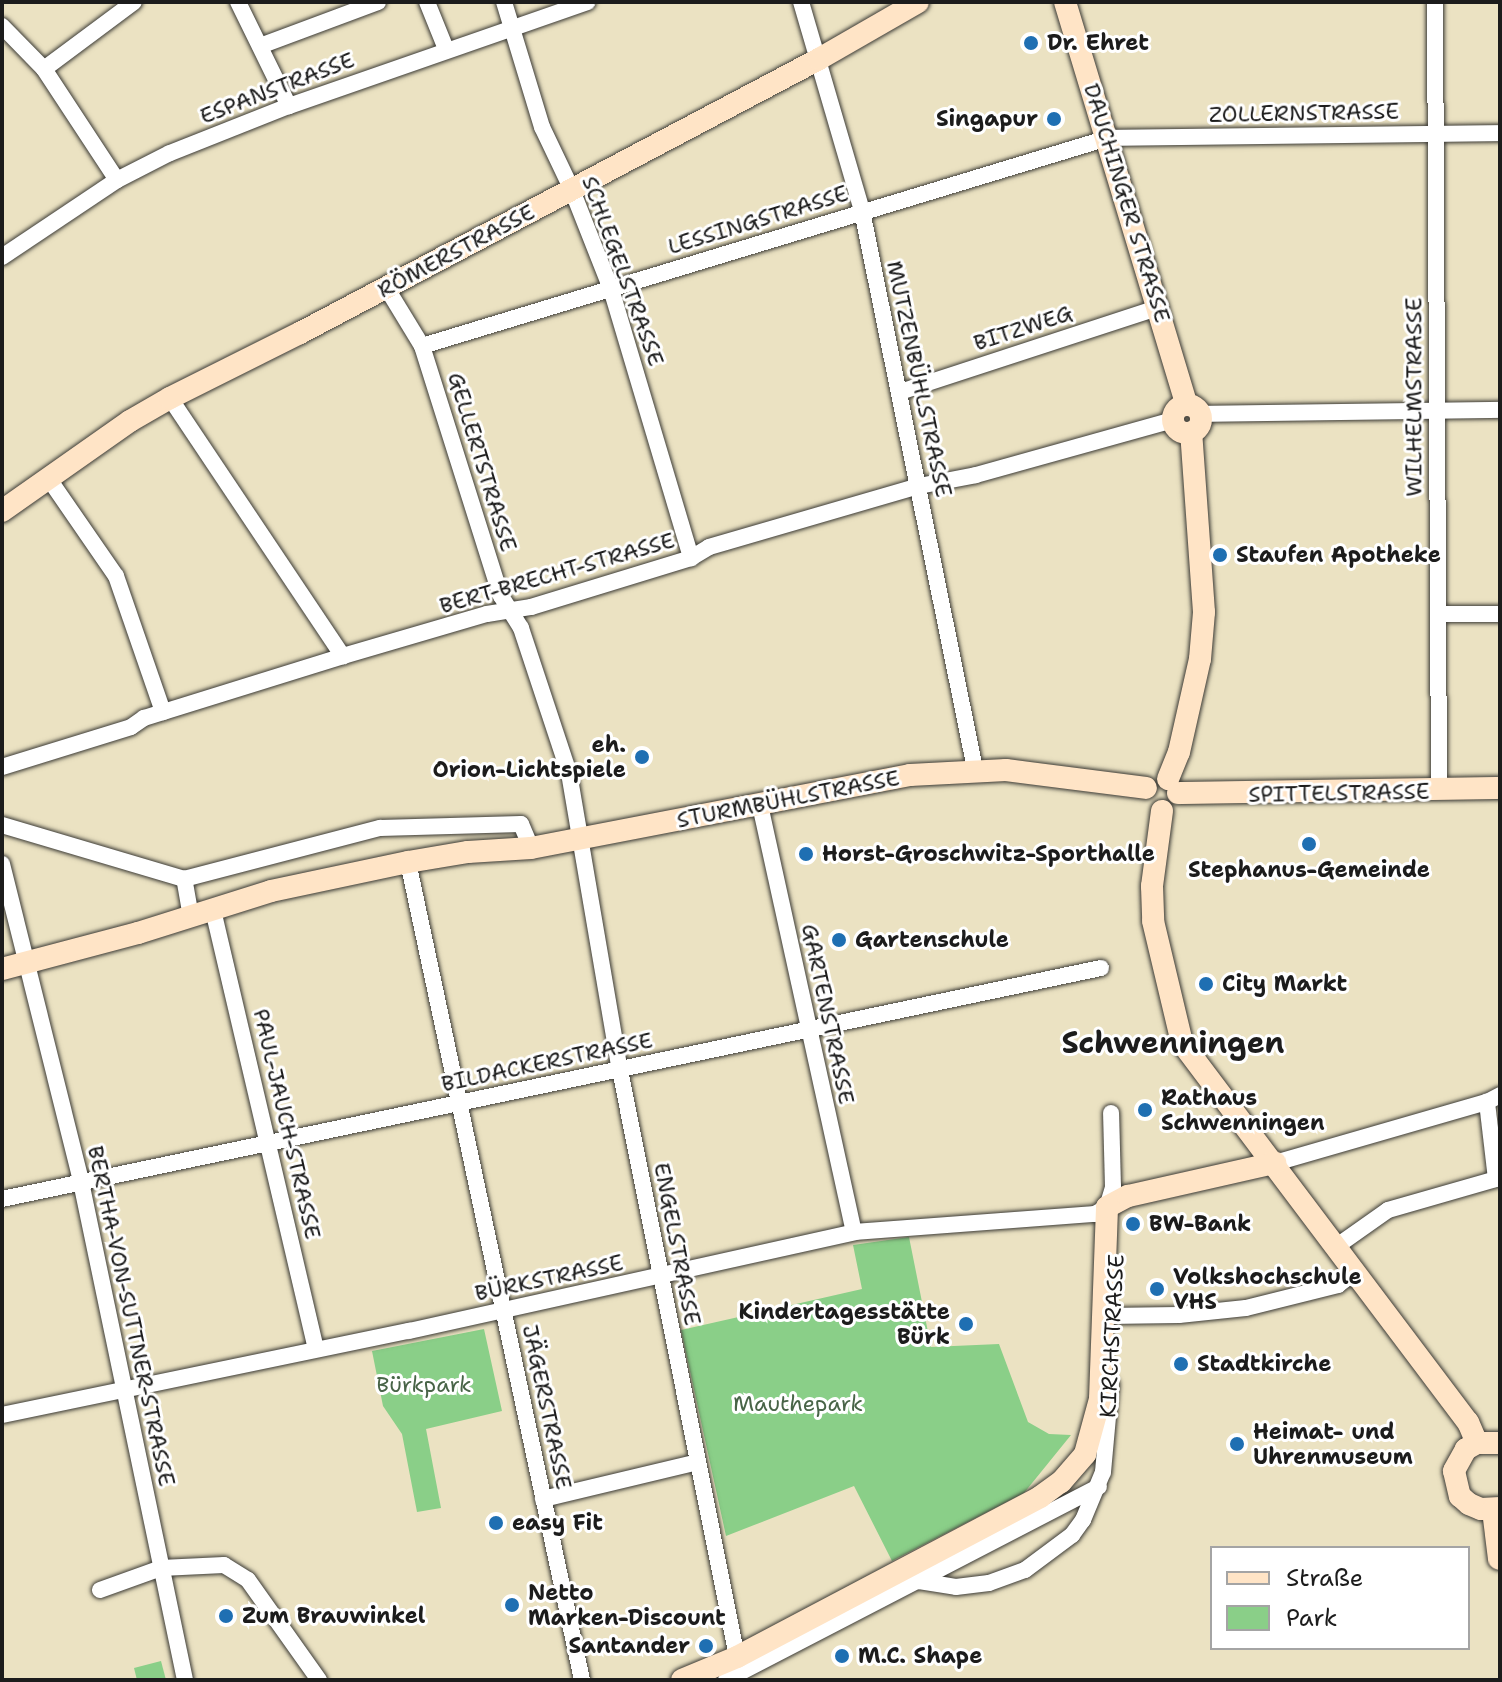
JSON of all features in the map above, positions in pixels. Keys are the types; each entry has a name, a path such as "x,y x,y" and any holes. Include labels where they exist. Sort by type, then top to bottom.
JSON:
{"main road":[{"name":"RÖMERSTRASSE","path":"2,511 130,421 170,398 572,190 819,59 918,2"},
{"name":"DAUCHINGER STRASSE","path":"1065,2 1160,307 1188,419 1204,612 1200,659 1173,786"},
{"name":"STURMBÜHLSTRASSE","path":"2,969 191,917 271,891 468,852 531,848 910,775 975,769 1146,788"},
{"path":"1157,779 1173,786 1173,806 1162,811 1149,805 1146,788 1157,779"},
{"name":"SPITTELSTRASSE","path":"1173,786 1439,791 1500,788"},
{"path":"1162,811 1152,886 1153,921 1182,1043 1468,1422 1477,1443"},
{"path":"1112,1204 1275,1163"},
{"name":"KIRCHSTRASSE","path":"899,1570 1040,1497 1068,1475 1085,1454 1100,1399 1110,1316 1112,1204"},
{"path":"1499,1559 1497,1509 1469,1504 1455,1484 1458,1459 1477,1443 1500,1443"},
{"path":"682,1680 737,1673 899,1570"}],"street":[{"path":"44,69 134,2"},
{"path":"238,2 289,106"},
{"path":"260,46 378,2"},
{"path":"427,2 446,49"},
{"name":"SCHLEGELSTRASSE","path":"504,2 542,127 572,190 611,289 691,558"},
{"name":"MUTZENBÜHLSTRASSE","path":"801,2 862,211 975,769"},
{"name":"WILHELMSTRASSE","path":"1435,2 1439,791"},
{"name":"ESPANSTRASSE","path":"2,257 117,180 170,153 289,106 581,3"},
{"path":"2,26 44,69 117,180"},
{"name":"ZOLLERNSTRASSE","path":"1108,138 1500,133"},
{"name":"LESSINGSTRASSE","path":"422,346 1108,138"},
{"name":"GELLERTSTRASSE","path":"386,287 422,346 501,596 521,628 569,773 577,838"},
{"name":"BITZWEG","path":"900,392 1160,307"},
{"path":"170,398 343,656"},
{"name":"BERT-BRECHT-STRASSE","path":"2,767 131,727 144,718 343,656 509,609 531,607 691,558 709,547 919,486 991,472 1188,419 1500,410"},
{"path":"49,479 116,576 163,712"},
{"path":"1439,614 1500,614"},
{"name":"GARTENSTRASSE","path":"760,805 854,1232"},
{"path":"2,825 184,879 380,828 521,824 531,848"},
{"name":"ENGELSTRASSE","path":"577,838 737,1673"},
{"name":"JÄGERSTRASSE","path":"408,862 582,1680"},
{"name":"BERTHA-VON-SUTTNER-STRASSE","path":"2,864 29,962 81,1182 185,1680"},
{"path":"184,879 191,917"},
{"name":"PAUL-JAUCH-STRASSE","path":"213,910 270,1142 316,1349"},
{"name":"BILDACKERSTRASSE","path":"2,1199 1101,968"},
{"path":"1275,1163 1494,1099 1496,1179 1388,1210 1337,1246"},
{"path":"1111,1113 1112,1204"},
{"name":"BÜRKSTRASSE","path":"2,1415 504,1310 854,1232 1095,1214 1112,1204"},
{"path":"1110,1316 1179,1315 1246,1308 1338,1285 1356,1271"},
{"name":"KIRCHSTRASSE","path":"1101,1479 1110,1316"},
{"name":"KIRCHSTRASSE","path":"1100,1399 1101,1479"},
{"path":"543,1499 698,1462"},
{"path":"737,1673 919,1581 1101,1479"},
{"path":"899,1570 919,1581 966,1587 1025,1570 1072,1535 1101,1479"},
{"path":"100,1590 161,1568 224,1565 248,1580 314,1667 319,1680"}],"green space":[{"name":"Mauthepark","path":"909,1237 931,1347 999,1344 1028,1422 1049,1434 1071,1435 1024,1493 892,1561 854,1486 726,1536 681,1330 862,1289 853,1245"},
{"name":"Bürkpark","path":"484,1329 502,1411 426,1429 441,1508 417,1512 402,1434 383,1406 372,1351"},
{"path":"161,1661 166,1680 137,1680 134,1668"}],"place":[{"name":"Dr. Ehret","path":"1031,43"},
{"name":"Singapur","path":"1054,119"},
{"name":"Staufen Apotheke","path":"1220,555"},
{"name":"eh. Orion-Lichtspiele","path":"642,757"},
{"name":"Stephanus-Gemeinde","path":"1309,844"},
{"name":"Horst-Groschwitz-Sporthalle","path":"806,854"},
{"name":"Gartenschule","path":"839,940"},
{"name":"City Markt","path":"1206,984"},
{"name":"Rathaus Schwenningen","path":"1145,1110"},
{"name":"BW-Bank","path":"1133,1224"},
{"name":"Volkshochschule VHS","path":"1157,1289"},
{"name":"Kindertagesstätte Bürk","path":"966,1324"},
{"name":"Stadtkirche","path":"1181,1364"},
{"name":"Heimat- und Uhrenmuseum","path":"1237,1444"},
{"name":"easy Fit","path":"496,1523"},
{"name":"Netto Marken-Discount","path":"512,1605"},
{"name":"Zum Brauwinkel","path":"226,1616"},
{"name":"Santander","path":"706,1646"},
{"name":"M.C. Shape","path":"842,1656"}],"district":[{"name":"Schwenningen","path":"1173,1043"}]}
